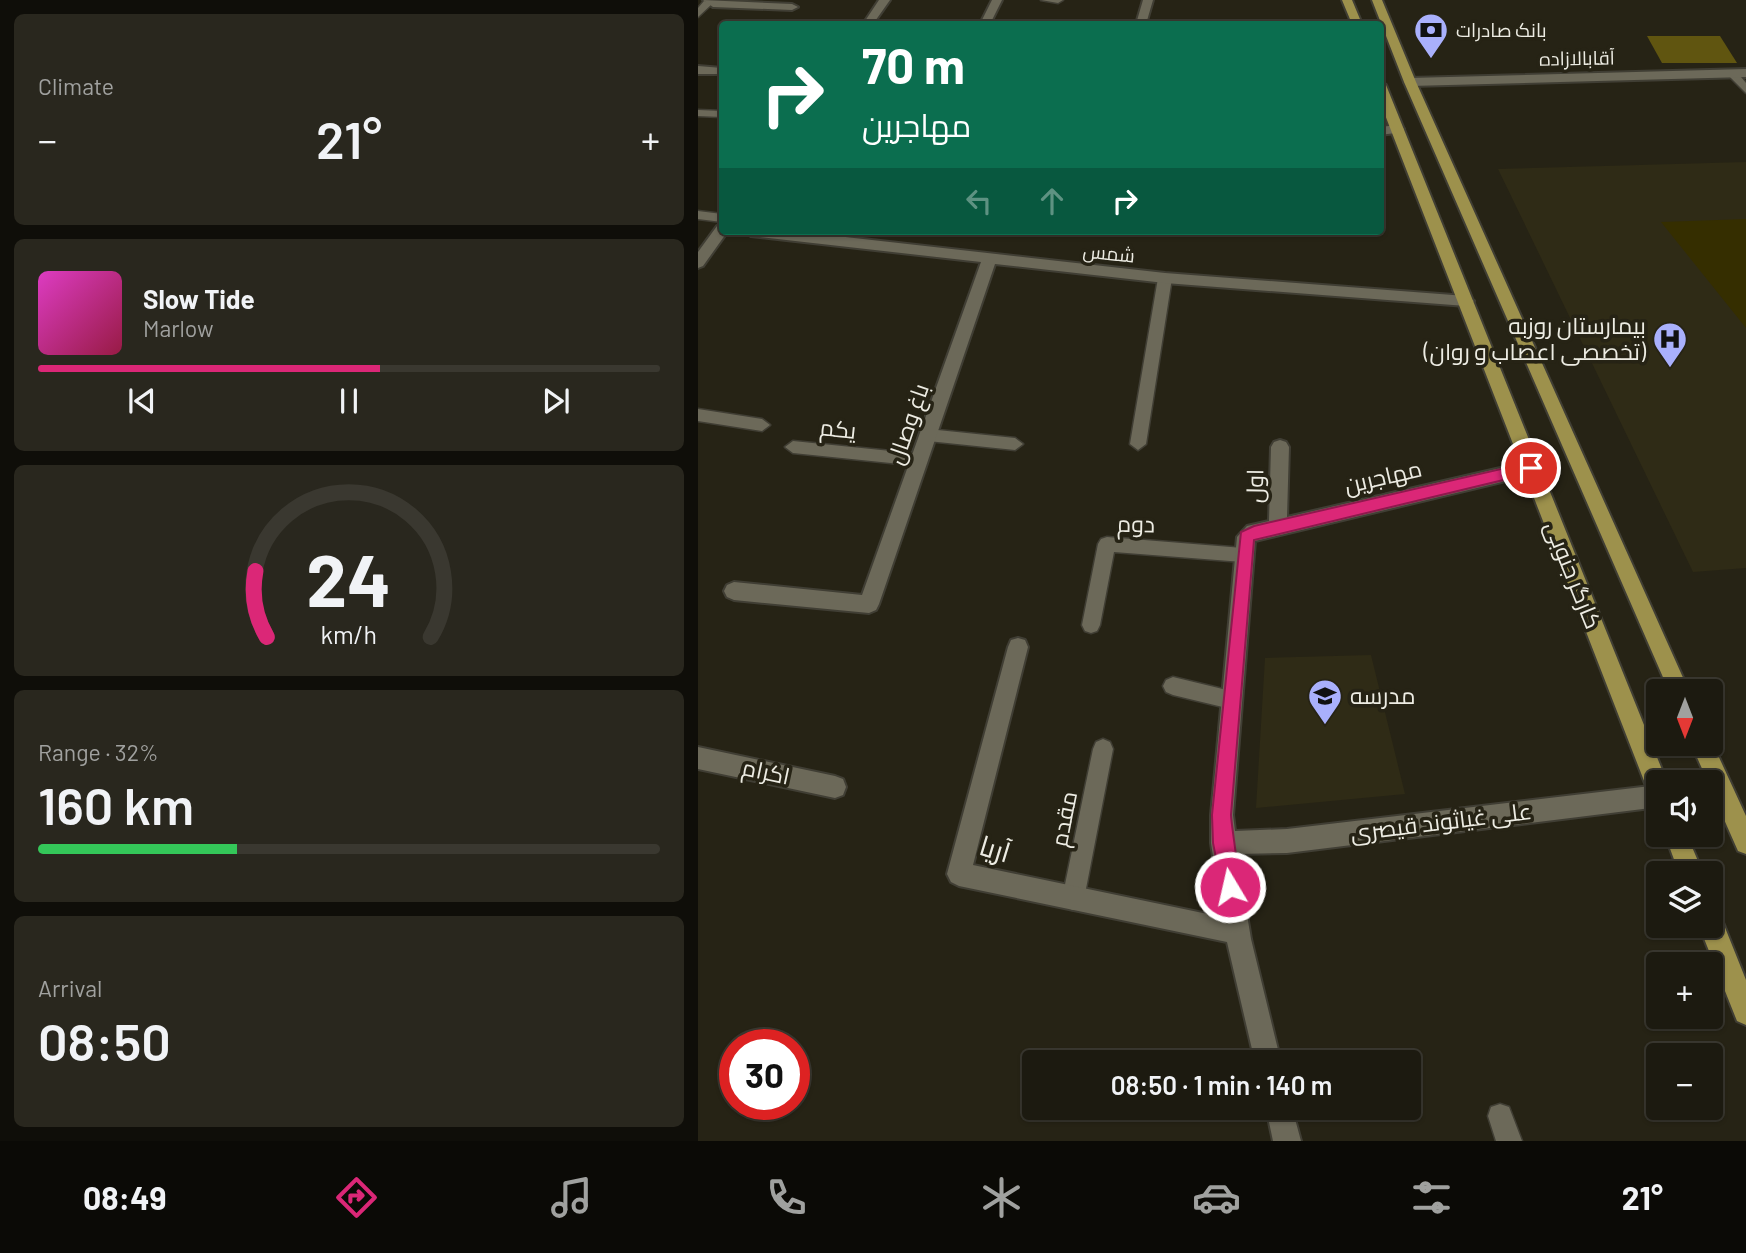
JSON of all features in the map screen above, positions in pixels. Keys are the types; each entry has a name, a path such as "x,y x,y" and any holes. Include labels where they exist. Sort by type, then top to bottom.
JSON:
{"main road":[{"path":"1347,0 1356,21"},
{"path":"1377,0 1410,82 1674,679"},
{"name":"کارگر جنوبی","path":"1384,105 1389,130 1466,301 1651,770"},
{"path":"1707,756 1746,843"},
{"path":"1717,938 1746,1012"}],"street":[{"path":"870,21 885,0"},
{"path":"986,21 997,0"},
{"path":"1142,21 1148,0"},
{"path":"708,1 792,7"},
{"path":"698,70 719,71"},
{"name":"آقابالازاده","path":"1410,82 1739,73"},
{"path":"698,263 719,233"},
{"name":"شمس","path":"783,235 1165,278 1466,301"},
{"path":"883,247 888,235"},
{"name":"باغ وصال","path":"734,591 869,604 988,259"},
{"name":"اول","path":"1278,527 1280,447"},
{"name":"مهاجرین","path":"1245,546 1254,532 1531,468"},
{"path":"1245,546 1222,815 1223,843 1237,932 1265,1050"},
{"name":"آریا","path":"1018,647 959,874 1237,932"},
{"name":"اکرام","path":"698,758 835,787"},
{"name":"علی غیاثوند قیصری","path":"1223,843 1287,841 1646,798"},
{"path":"1282,1120 1287,1141"}],"lane":[{"path":"1046,0 1058,0"},
{"path":"698,14 708,1"},
{"path":"1739,73 1746,90"},
{"path":"698,113 719,114"},
{"path":"698,215 719,218"},
{"path":"1138,444 1165,278"},
{"path":"698,415 762,425"},
{"path":"928,435 1015,444"},
{"name":"یکم","path":"793,447 920,460"},
{"name":"دوم","path":"1091,625 1108,544 1245,546"},
{"path":"1173,686 1231,700"},
{"name":"مقدم","path":"1073,899 1103,749"},
{"path":"1500,1116 1509,1141"}],"shaded area":[{"name":"بیمارستان روزبه (تخصصی اعصاب و روان)","path":"1746,162 1746,568 1693,572 1498,169"},
{"path":"1746,219 1746,328 1661,222"},
{"name":"مدرسه","path":"1371,655 1405,794 1256,808 1265,658"}],"building":[{"path":"1647,36 1720,36 1737,63 1662,63"}],"place":[{"name":"بانک صادرات","path":"1431,60"},
{"name":"بیمارستان روزبه (تخصصی اعصاب و روان)","path":"1670,369"},
{"name":"مدرسه","path":"1325,726"}],"route":[{"path":"1230,887 1222,815 1246,537 1254,532 1531,468"}]}
